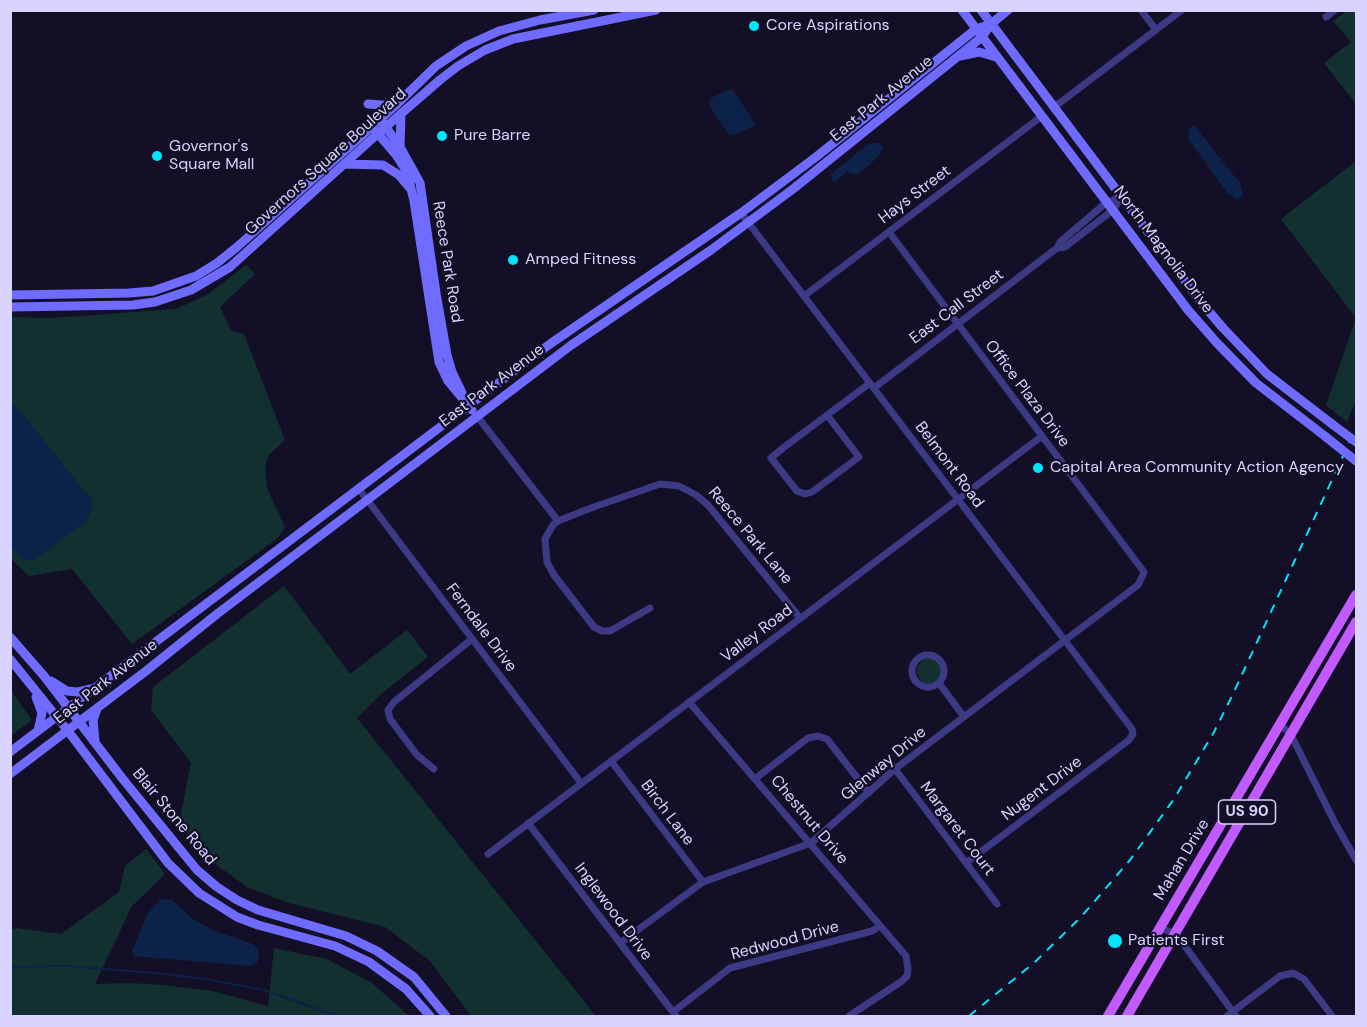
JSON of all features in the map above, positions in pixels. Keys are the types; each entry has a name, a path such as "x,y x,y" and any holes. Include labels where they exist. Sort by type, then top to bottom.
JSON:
{"main road":[{"name":"Governors Square Boulevard","path":"10,307 133,305 155,302 191,290 213,279 244,256 344,164 375,130 380,118 436,66 466,46 499,31 594,10"},
{"name":"Governors Square Boulevard","path":"10,295 153,291 196,276 237,247 375,130 387,127 455,68 485,50 513,39 656,10"},
{"name":"North Magnolia Drive","path":"962,10 1188,310 1217,344 1265,390 1356,461"},
{"name":"North Magnolia Drive","path":"981,10 1200,301 1229,335 1275,380 1356,442"},
{"name":"East Park Avenue","path":"10,752 550,344 741,213 1008,10"},
{"path":"568,28 571,15"},
{"path":"560,17 568,28"},
{"name":"East Park Avenue","path":"10,774 570,346 748,223 958,57 979,33"},
{"path":"958,57 979,52 998,58"},
{"path":"448,58 455,68"},
{"path":"368,104 395,106"},
{"path":"400,147 401,114"},
{"path":"380,118 387,127"},
{"name":"Reece Park Road","path":"387,127 420,183 449,363 469,406"},
{"name":"Reece Park Road","path":"375,130 403,164 411,189 439,362 448,381 477,416"},
{"path":"344,164 383,165 399,175 411,189"},
{"path":"237,247 244,256"},
{"path":"1188,310 1200,301"},
{"path":"1265,390 1275,380"},
{"name":"Mahan Drive","path":"1108,1017 1356,595"},
{"name":"Mahan Drive","path":"1127,1017 1356,622"},
{"name":"Blair Stone Road","path":"10,637 44,676 96,745 197,870 217,887 258,910 346,936 377,951 414,977 446,1017"},
{"path":"1322,653 1334,660"},
{"name":"Blair Stone Road","path":"10,659 183,880 215,905 237,916 258,925 335,946 359,956 406,988 430,1017"},
{"path":"44,676 67,691 78,692 96,687"},
{"path":"32,686 42,713 38,731"},
{"path":"96,745 93,723 97,709"},
{"path":"144,831 157,820"},
{"path":"1220,826 1233,836"}],"street":[{"path":"1141,10 1156,30"},
{"path":"1053,108 1182,10"},
{"path":"1326,17 1335,10"},
{"name":"Hays Street","path":"804,296 1042,116"},
{"name":"East Call Street","path":"827,416 859,457 812,492 805,494 797,490 771,458 827,416 958,324 1057,248 1060,242 1122,197"},
{"name":"Belmont Road","path":"741,213 1132,729 1132,734"},
{"name":"Office Plaza Drive","path":"890,232 1144,572"},
{"path":"477,416 558,521 545,539 544,551 547,562 554,576 594,627 602,631 610,631 650,608"},
{"name":"Valley Road","path":"488,854 1042,436"},
{"name":"Reece Park Lane","path":"558,521 660,484 679,486 708,505 800,618"},
{"name":"Ferndale Drive","path":"359,489 581,783"},
{"name":"Glenway Drive","path":"620,943 703,882 811,843 895,769 1138,585 1144,572"},
{"path":"434,769 417,755 390,719 388,710 394,702 472,639"},
{"path":"931,655 940,661 944,672 939,683 925,687 916,681 913,670 917,660 931,655"},
{"path":"939,683 964,717"},
{"name":"Chestnut Drive","path":"689,702 907,958 907,976 849,1017"},
{"path":"1280,724 1291,735 1356,860"},
{"name":"Nugent Drive","path":"966,863 1129,740 1132,734"},
{"path":"756,778 808,738 818,735 827,739 869,793"},
{"name":"Birch Lane","path":"610,761 703,882"},
{"name":"Margaret Court","path":"895,769 996,904"},
{"name":"Inglewood Drive","path":"528,823 675,1014"},
{"name":"Redwood Drive","path":"675,1014 730,968 872,932 880,926"},
{"path":"1160,928 1176,934 1232,1015 1280,976 1293,973 1304,979 1332,1017"}],"green space":[{"path":"1347,11 1356,11 1356,104 1324,63 1351,42 1333,21"},
{"path":"1356,161 1356,318 1281,219"},
{"path":"246,265 255,274 220,307 231,331 244,334 285,440 268,456 265,469 267,488 285,527 278,538 132,644 72,569 29,576 11,559 10,317 52,318 176,309 207,295"},
{"path":"1356,318 1356,400 1347,422 1326,405"},
{"path":"284,586 350,674 407,630 428,657 381,694 357,718 596,1016 471,1016 430,961 385,927 286,902 247,887 207,858 179,824 191,763 151,710 153,687"},
{"path":"930,658 939,662 943,671 939,680 930,684 921,680 917,671 921,662"},
{"path":"11,691 32,720 11,736"},
{"path":"146,849 165,874 132,906 95,984 130,983 213,991 268,1006 274,948 327,959 372,983 409,1016 11,1016 11,930 16,928 61,934 119,892 125,866"}],"water":[{"path":"730,89 734,91 755,124 733,135 728,133 710,107 709,101"},
{"path":"1194,125 1240,183 1243,195 1241,197 1237,199 1228,194 1189,140 1188,130"},
{"path":"879,143 883,147 870,165 857,174 847,171 835,182 832,181 831,174 867,145"},
{"path":"11,404 17,407 91,499 93,507 86,522 35,559 26,561 20,558 11,545"},
{"path":"161,899 172,900 193,919 215,931 253,944 259,950 258,962 251,966 133,956 132,951 148,913"}],"waterway":[{"path":"10,967 66,966 211,980 264,990 337,1016"}],"railway":[{"path":"969,1016 1035,962 1081,917 1130,860 1174,799 1214,732 1233,694 1356,428"}],"place":[{"name":"Core Aspirations","path":"754,26"},
{"name":"Pure Barre","path":"442,136"},
{"name":"Governor's Square Mall","path":"157,156"},
{"name":"Amped Fitness","path":"513,260"},
{"name":"Capital Area Community Action Agency","path":"1038,468"},
{"name":"Patients First","path":"1115,941"}]}
